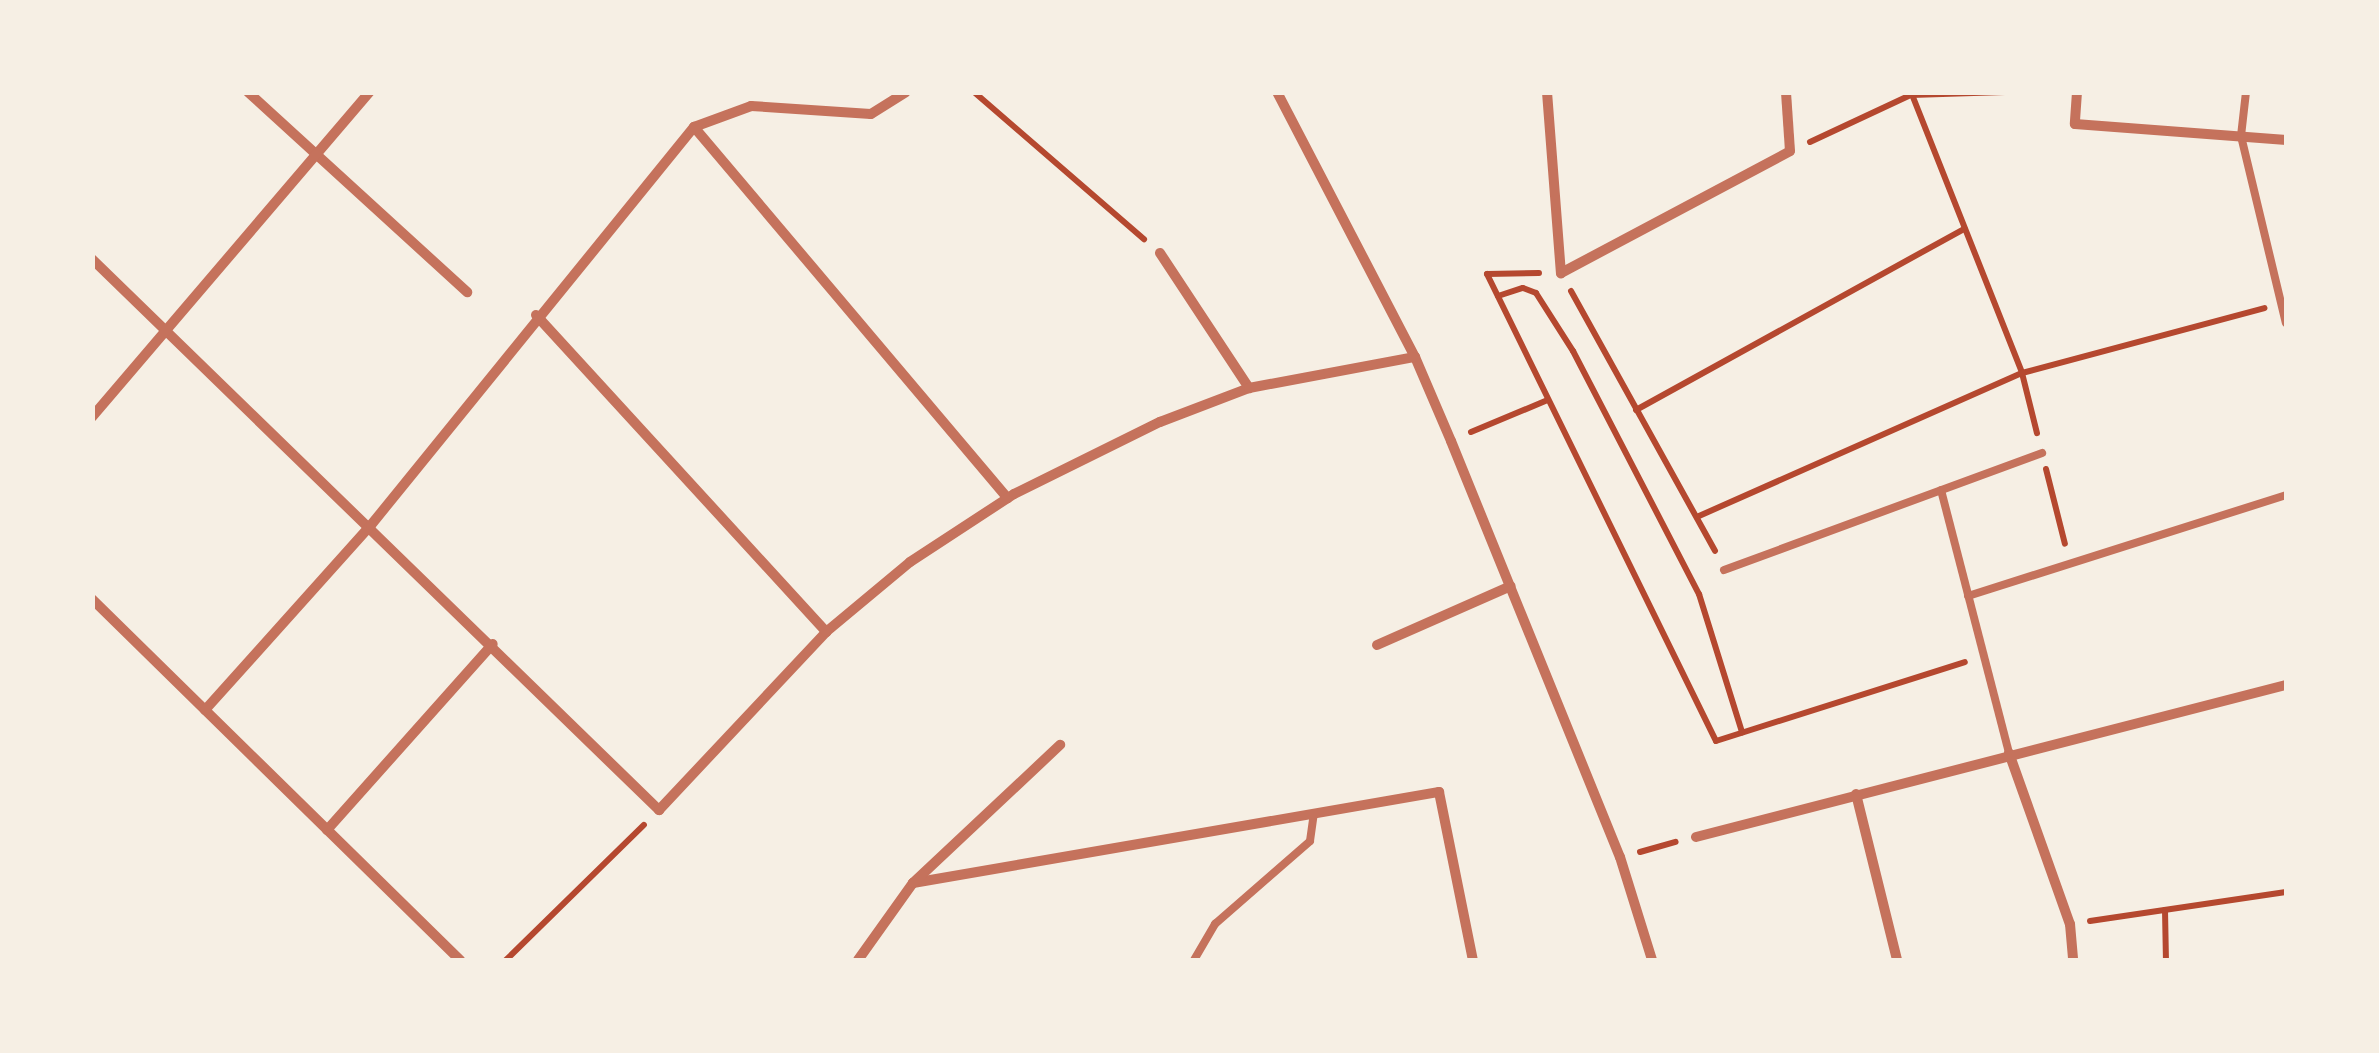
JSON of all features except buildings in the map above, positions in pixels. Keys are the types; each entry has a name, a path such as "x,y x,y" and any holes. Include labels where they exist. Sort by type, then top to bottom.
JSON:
{"street":[{"path":"248,92 466,292"},
{"path":"92,417 370,92"},
{"path":"205,710 371,525 536,314 694,127 751,106 871,114 906,92"},
{"path":"1276,92 1415,357 1451,440 1620,857 1652,960"},
{"path":"1547,92 1561,273 1790,151 1786,92"},
{"path":"2077,92 2075,124 2286,140"},
{"path":"694,127 1008,498"},
{"path":"1160,253 1249,388"},
{"path":"92,259 170,327 660,810 826,632 910,562 1008,498 1160,422 1249,388 1415,357"},
{"path":"536,314 826,632"},
{"path":"1377,645 1511,586"},
{"path":"92,599 460,960"},
{"path":"327,830 493,644"},
{"path":"1696,837 2010,753 2286,685"},
{"path":"858,960 913,883 1060,745"},
{"path":"2010,753 2070,924 2073,960"},
{"path":"913,883 1439,792 1472,960"},
{"path":"1856,794 1897,960"}],"lane":[{"path":"2246,92 2241,136 2286,323"},
{"path":"1724,570 2042,453"},
{"path":"1941,490 2010,753"},
{"path":"1968,596 2286,495"},
{"path":"1194,960 1214,924 1310,840 1314,814"}],"path":[{"path":"974,92 1160,253"},
{"path":"1790,151 1911,94 2005,92"},
{"path":"1911,94 2022,373 2070,564"},
{"path":"1636,410 1964,229"},
{"path":"1724,570 1699,516 1561,273 1487,274 1716,741 1984,656"},
{"path":"1498,296 1523,288 1536,293 1573,351 1698,594 1742,732"},
{"path":"1699,516 2022,373 2282,304"},
{"path":"1451,440 1548,400"},
{"path":"506,960 660,810"},
{"path":"1620,857 1696,837"},
{"path":"2070,924 2286,892"},
{"path":"2165,910 2166,960"}]}
